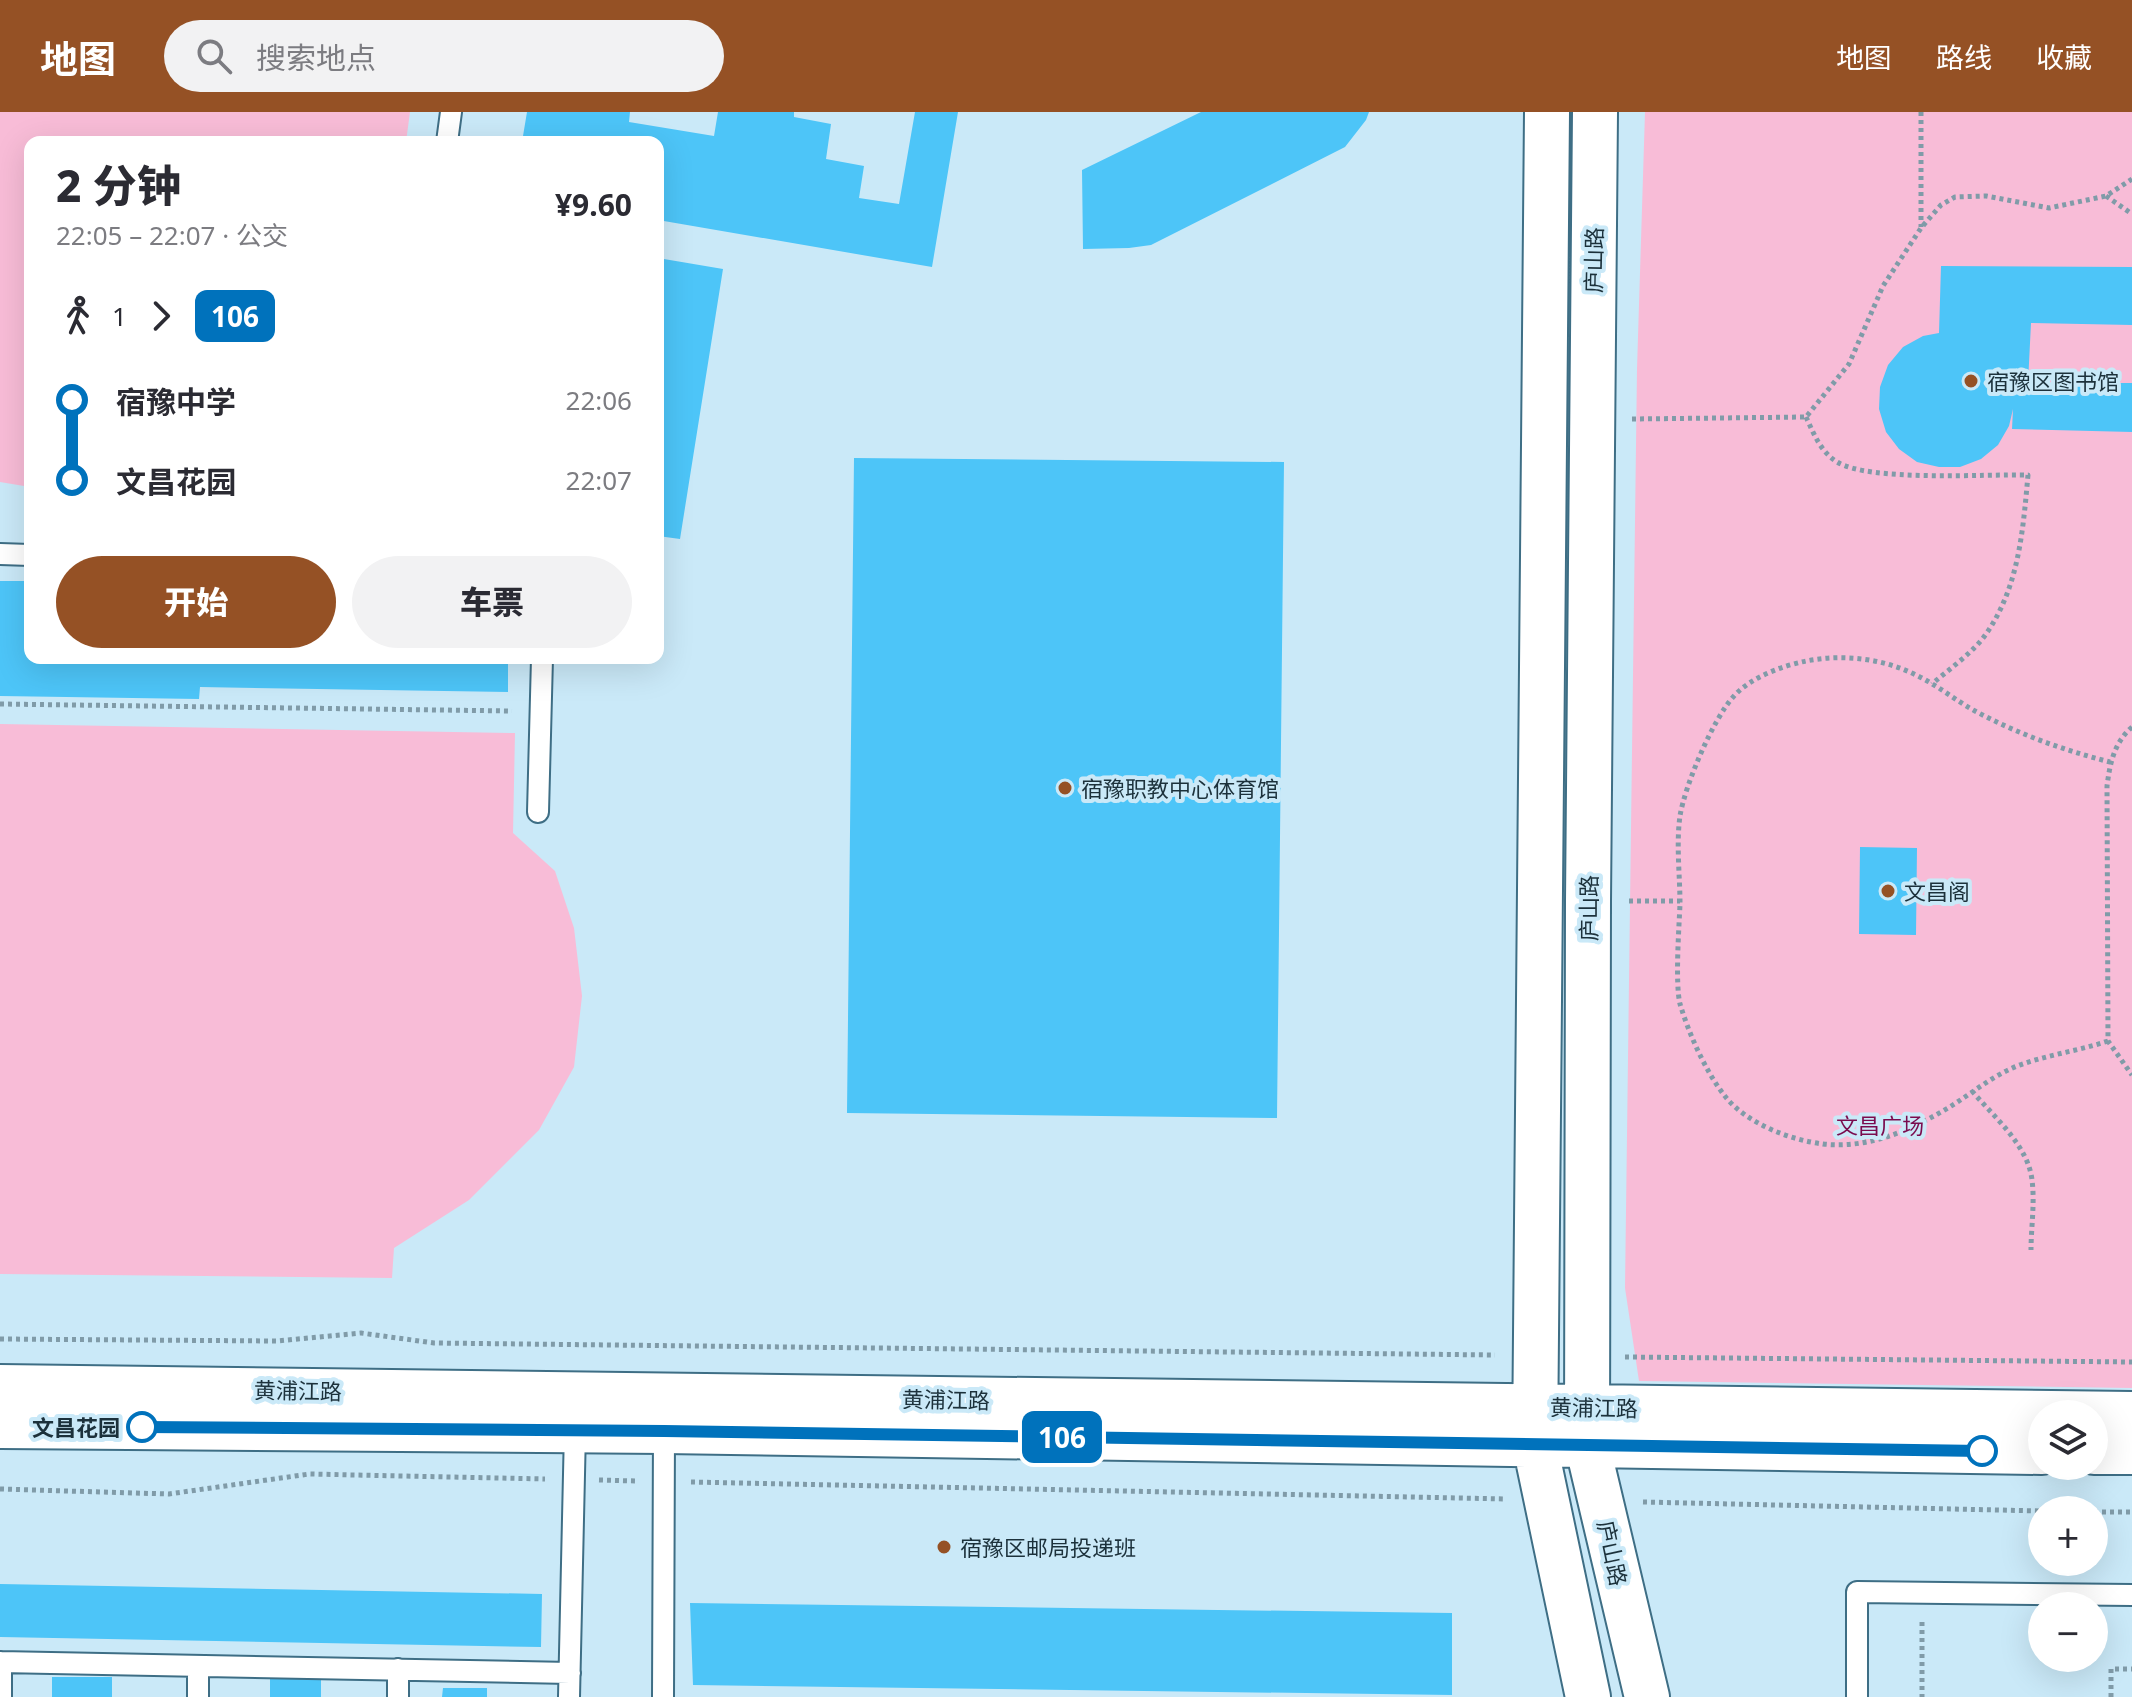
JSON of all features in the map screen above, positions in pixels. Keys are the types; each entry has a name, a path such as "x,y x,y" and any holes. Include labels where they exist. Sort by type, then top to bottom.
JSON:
{"street":[{"path":"1547,112 1535,1426 1546,1500 1588,1697"},
{"name":"庐山路","path":"1595,112 1587,1426 1647,1697"},
{"name":"黄浦江路","path":"0,1387 1535,1426"},
{"name":"黄浦江路","path":"0,1426 664,1431 1587,1426 2132,1414"},
{"name":"黄浦江路","path":"1587,1426 2028,1451"},
{"path":"2108,1452 2132,1452"}],"lane":[{"path":"448,136 451,112"},
{"path":"0,554 24,555"},
{"path":"538,812 542,664"},
{"path":"569,1697 575,1430"},
{"path":"663,1697 664,1431"},
{"path":"1857,1697 1857,1592 2132,1595"},
{"path":"1,1697 1,1662 570,1673"},
{"path":"198,1666 198,1697"},
{"path":"398,1669 398,1697"}],"path":[{"path":"1921,112 1921,228"},
{"path":"1806,417 1849,364 1883,286 1921,228 1941,205 1955,197 1986,196 2049,208 2106,196 2132,179"},
{"path":"2106,196 2132,214"},
{"path":"1591,418 1806,417"},
{"path":"1806,417 1821,448 1839,463 1871,474 2028,475 2022,539 2009,591 1985,635 1932,684"},
{"path":"2108,1041 2016,1066 1949,1108 1872,1143 1824,1144 1786,1135 1753,1119 1725,1097 1698,1050 1680,1002 1680,816 1693,774 1716,724 1734,695 1766,674 1806,661 1839,658 1878,660 1916,675 1975,711 2024,734 2069,752 2110,762"},
{"path":"0,704 541,712"},
{"path":"2132,727 2121,736 2110,762 2107,786 2108,1041 2132,1075"},
{"path":"1588,901 1680,901"},
{"path":"1972,1091 2015,1142 2032,1178 2031,1250"},
{"path":"0,1339 277,1341 361,1333 434,1343 1536,1355"},
{"path":"1588,1356 2132,1362"},
{"path":"0,1489 169,1494 309,1474 1546,1500"},
{"path":"1602,1501 2028,1511"},
{"path":"2108,1512 2132,1512"},
{"path":"1922,1593 1922,1697"},
{"path":"2111,1697 2111,1669 2132,1669"}],"green space":[{"path":"0,112 410,112 407,136 24,136 24,486 0,482"},
{"name":"文昌广场","path":"1645,112 2132,112 2132,1388 1639,1381 1625,1288 1637,369"},
{"path":"0,724 515,733 513,833 555,871 574,928 582,996 574,1067 539,1130 469,1200 394,1248 392,1278 0,1274"}],"building":[{"path":"527,112 630,112 629,122 714,136 718,112 794,112 794,117 831,124 826,159 864,166 859,198 899,204 915,112 958,112 932,267 664,221 664,136 523,136"},
{"path":"1201,112 1369,112 1345,147 1151,245 1083,249 1082,170"},
{"path":"664,259 723,269 680,539 664,537"},
{"path":"1941,266 2132,267 2132,325 2031,323 2028,383 2132,383 2132,432 2012,429 2013,409 2009,426 1998,445 1981,459 1960,467 1939,467 1917,462 1899,449 1886,432 1879,409 1880,387 1888,365 1903,347 1923,336 1939,333"},
{"name":"宿豫职教中心体育馆","path":"854,458 1284,462 1277,1118 847,1113"},
{"path":"0,581 24,581 24,664 508,664 508,692 200,687 199,699 0,696"},
{"name":"文昌阁","path":"1860,847 1917,848 1916,935 1859,934"},
{"path":"0,1584 542,1594 541,1647 0,1637"},
{"path":"690,1603 1452,1613 1452,1695 693,1685"},
{"path":"52,1677 112,1677 112,1697 52,1697"},
{"path":"270,1678 321,1678 321,1697 270,1697"},
{"path":"443,1688 487,1688 487,1697 442,1697"}],"bus line":[{"name":"106","path":"142,1427 664,1431 1982,1451"}],"place":[{"name":"宿豫区图书馆","path":"1971,381"},
{"name":"宿豫职教中心体育馆","path":"1065,788"},
{"name":"文昌阁","path":"1888,891"},
{"name":"文昌花园","path":"142,1427"},
{"name":"宿豫区邮局投递班","path":"944,1547"}]}
